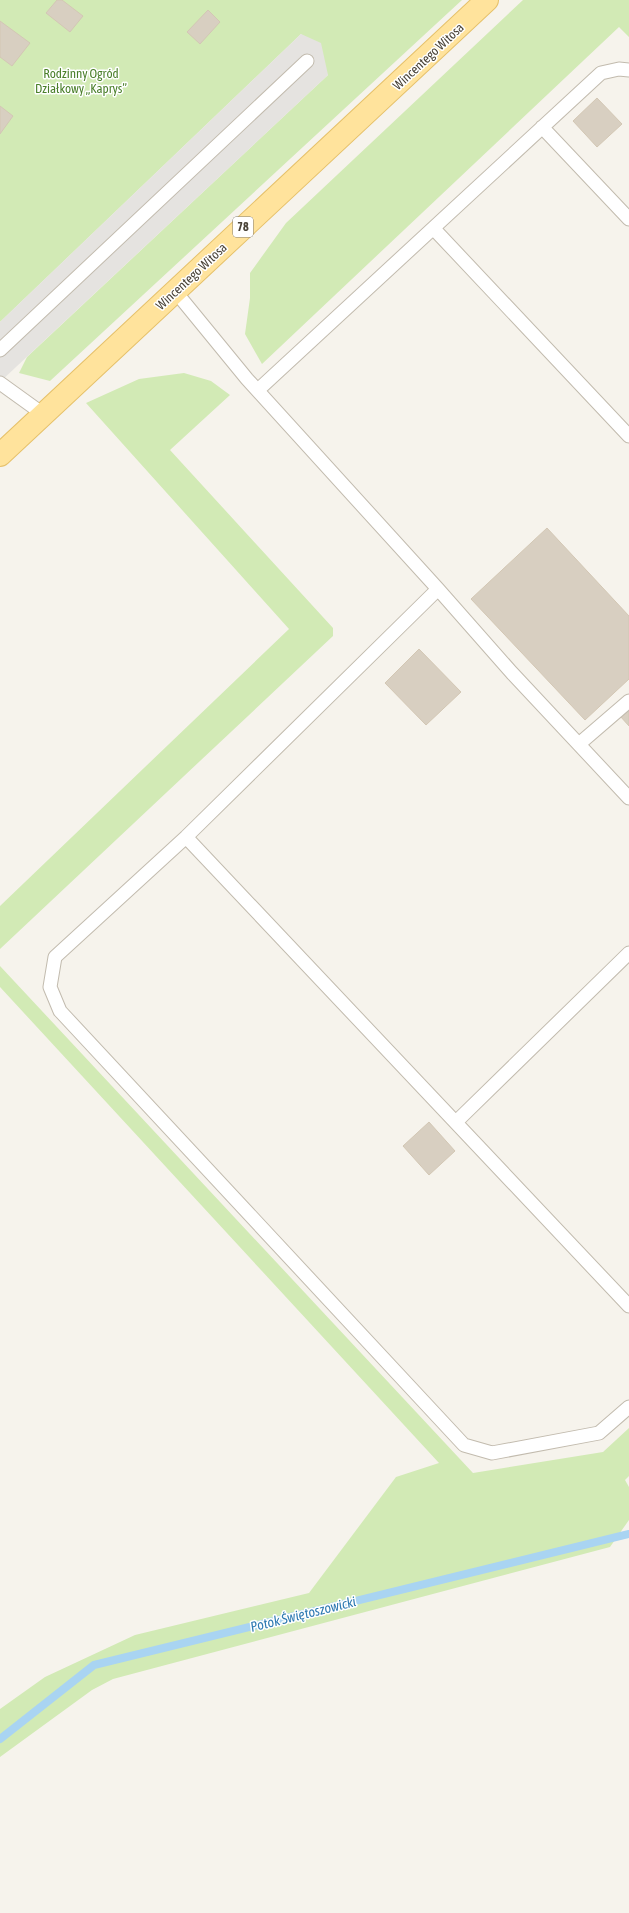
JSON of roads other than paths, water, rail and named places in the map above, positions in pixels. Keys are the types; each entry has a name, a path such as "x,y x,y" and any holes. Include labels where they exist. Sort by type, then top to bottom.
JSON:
{"main road":[{"name":"Wincentego Witosa","path":"0,455 487,0"}],"lane":[{"path":"0,350 307,61"},
{"path":"258,390 434,229 542,126 601,73 619,69 629,70"},
{"path":"542,126 629,219"},
{"path":"434,229 629,436"},
{"path":"175,291 258,390 512,673 629,798"},
{"path":"0,383 43,414"},
{"path":"438,589 186,837 55,957 50,987 60,1011 464,1445 492,1453 599,1432 629,1407"},
{"path":"579,744 629,701"},
{"path":"186,837 629,1306"},
{"path":"456,1122 629,953"}],"waterway":[{"name":"Potok Świętoszowicki","path":"0,1739 94,1665 629,1534"}],"park label":[{"name":"Rodzinny Ogród Działkowy „Kaprys”","path":"81,80"}]}
